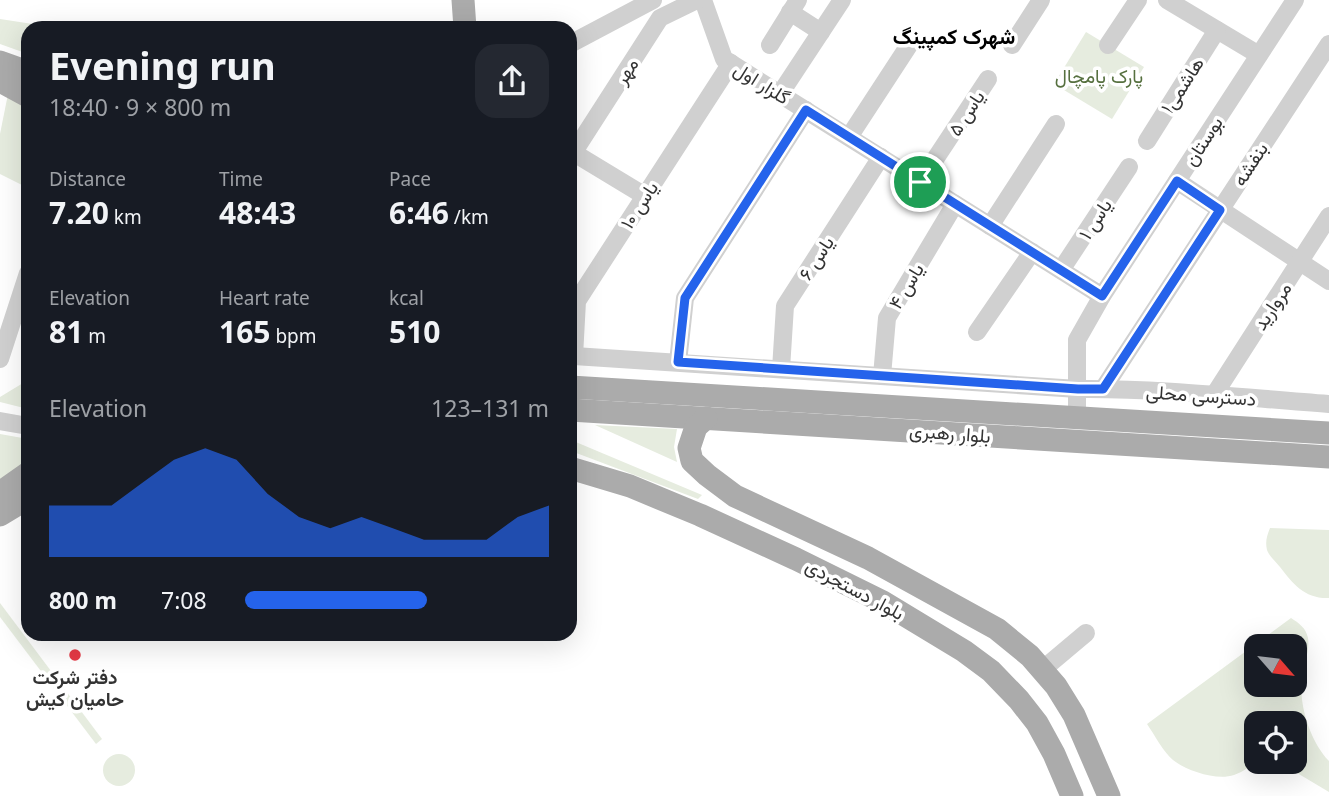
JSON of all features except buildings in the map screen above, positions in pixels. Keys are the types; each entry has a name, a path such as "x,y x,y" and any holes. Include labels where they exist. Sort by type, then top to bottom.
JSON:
{"main road":[{"path":"463,0 464,21"},
{"path":"0,79 21,74"},
{"path":"0,79 21,92"},
{"name":"بلوار رهبری","path":"577,387 1329,433"},
{"name":"بلوار رهبری","path":"577,410 1329,457"},
{"name":"بلوار دستجردی","path":"706,418 696,427 689,449 692,461 706,475 735,496 868,558 997,629 1030,656 1056,686 1073,715 1109,796"},
{"name":"بلوار دستجردی","path":"577,470 630,486 784,553 883,602 964,650 991,671 1037,723 1072,796"},
{"path":"0,493 21,478"},
{"path":"0,515 21,502"}],"street":[{"path":"577,42 653,0"},
{"name":"مهر","path":"577,148 660,18 697,0"},
{"name":"گلزار اول","path":"703,0 724,59 1102,296"},
{"path":"780,94 842,0"},
{"path":"1108,46 1138,0"},
{"path":"1167,0 1190,6 1217,30 1259,55"},
{"name":"بوستان","path":"1077,418 1077,340 1102,296 1295,0"},
{"path":"1012,45 1033,3"},
{"path":"770,46 794,6 821,32"},
{"name":"هاشمی۱","path":"1146,141 1217,30"},
{"path":"849,137 913,39"},
{"name":"بنفشه","path":"1103,389 1329,44"},
{"name":"یاس ۱۰","path":"577,301 731,63"},
{"name":"یاس ۵","path":"920,182 988,79"},
{"path":"678,362 685,298 806,110"},
{"path":"990,226 1056,124"},
{"name":"یاس ۶","path":"781,369 785,306 881,157"},
{"path":"577,159 645,196"},
{"name":"یاس ۱","path":"1061,270 1129,167"},
{"path":"1177,181 1329,281"},
{"name":"یاس ۴","path":"882,376 887,318 956,204"},
{"name":"مروارید","path":"1214,395 1329,216"},
{"path":"977,332 1032,252"},
{"path":"0,359 21,294"},
{"name":"دسترسی محلی","path":"577,357 1329,404"},
{"path":"0,421 21,425"},
{"path":"1042,670 1086,633"}],"green space":[{"path":"0,19 21,22 21,52 0,44"},
{"name":"پارک پامچال","path":"1086,32 1144,67 1112,119 1054,84"},
{"path":"8,94 21,103 21,184 0,174 0,134"},
{"path":"21,384 21,407 0,402 0,397"},
{"path":"595,425 677,429 674,447 677,462"},
{"path":"0,434 21,438 21,466 0,480"},
{"path":"577,443 702,495 698,499 577,453"},
{"path":"1270,528 1329,530 1329,598 1306,593 1290,579 1267,550"},
{"path":"0,603 21,631 21,641 28,641 102,739 96,744 0,617"},
{"path":"1291,618 1307,634 1269,634"},
{"path":"1244,653 1244,697 1302,697 1304,711 1244,711 1244,770 1237,774 1219,777 1194,771 1173,760 1147,724"},
{"path":"1307,721 1316,743 1329,761 1329,792 1299,774 1307,774"},
{"path":"119,754 130,759 135,770 130,781 119,786 108,781 103,770 108,759"}],"place":[{"name":"دفتر شرکت حامیان کیش","path":"75,655"}],"district":[{"name":"شهرک کمپینگ","path":"954,36"}],"route":[{"path":"806,110 920,182 1102,296 1177,181 1220,210 1103,389 678,362 685,298 806,110"}]}
